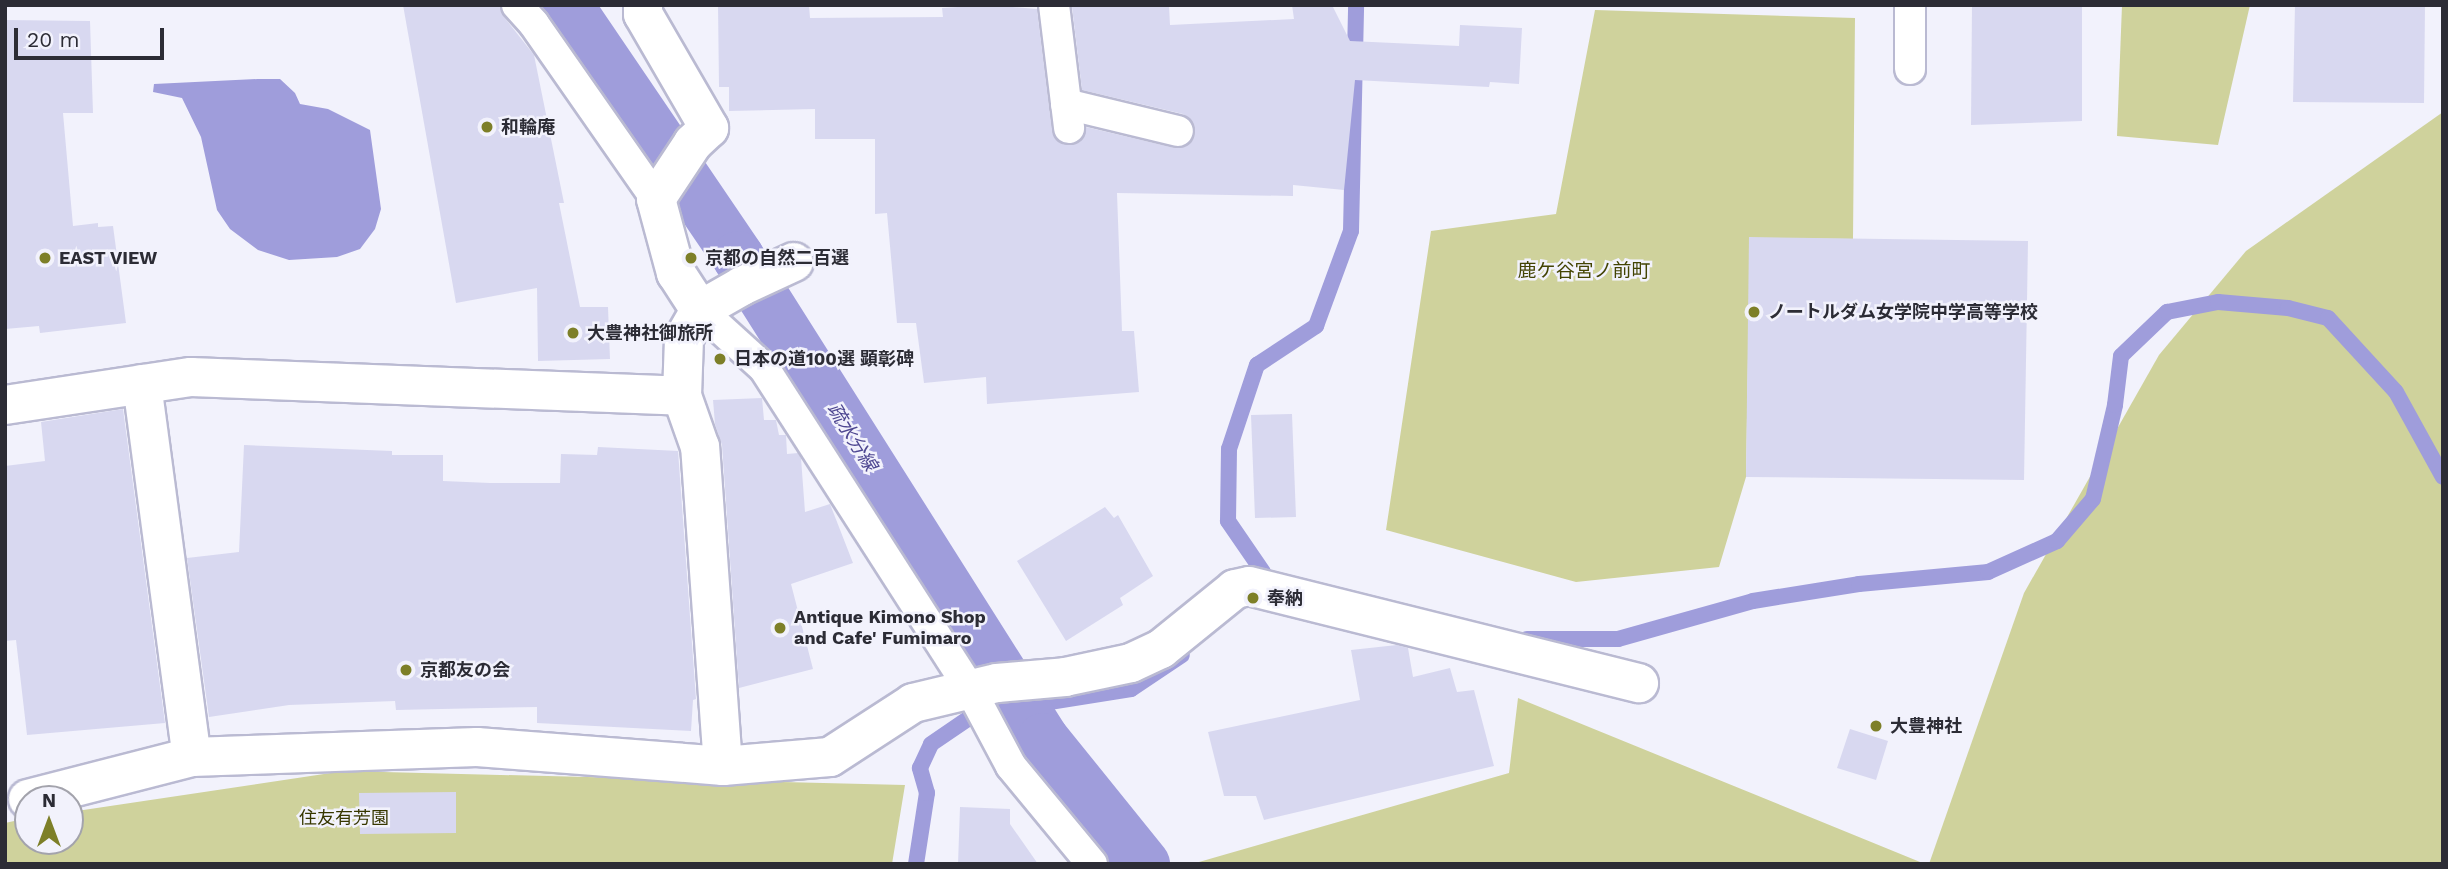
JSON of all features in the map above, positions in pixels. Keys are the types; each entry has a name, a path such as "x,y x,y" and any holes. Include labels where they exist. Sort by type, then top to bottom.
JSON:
{"street":[{"path":"643,5 643,14 709,128 693,143 662,189 676,273 700,310"},
{"path":"723,766 700,447 682,396 684,338 700,310 770,273"},
{"path":"5,405 191,377 682,396"},
{"path":"142,384 192,757"},
{"path":"83,785 192,757 477,747 723,766 830,757 913,703 983,686 1131,663 1161,649 1235,589 1249,586 1639,683"}],"lane":[{"path":"517,5 662,189"},
{"path":"1054,5 1068,116 1178,131"},
{"path":"1910,5 1910,69"},
{"path":"700,310 764,368 983,686 1011,766 1092,864"}],"green space":[{"path":"2122,5 2250,5 2218,145 2117,136"},
{"path":"1595,10 1855,18 1853,239 1750,238 1746,477 1719,567 1576,582 1386,530 1431,231 1556,214"},
{"path":"2443,112 2443,864 1929,864 2024,593 2159,355 2246,251"},
{"path":"1518,698 1925,864 1192,864 1509,773"},
{"name":"住友有芳園","path":"344,771 905,785 892,864 5,864 5,823 14,821 14,855 84,855 84,810"}],"water":[{"path":"280,79 295,93 300,104 328,109 370,130 381,209 375,229 360,249 337,257 289,260 258,250 230,229 217,210 201,137 182,98 153,92 154,84"}],"building":[{"name":"和輪庵","path":"403,5 500,5 504,17 534,55 564,203 559,203 580,307 608,307 610,359 538,361 537,288 456,303"},
{"path":"718,5 809,5 810,18 943,17 942,8 990,5 1037,9 1052,130 1055,139 1070,145 1080,142 1086,127 1175,148 1190,143 1195,134 1190,119 1183,114 1082,90 1072,7 1169,5 1170,25 1294,19 1292,5 1332,5 1350,41 1459,46 1460,25 1522,28 1519,84 1490,82 1489,87 1355,80 1344,190 1293,185 1293,196 1117,193 1122,331 1134,331 1139,392 987,404 986,377 924,383 916,323 897,323 887,213 875,214 875,139 815,139 815,109 729,111 729,87 719,87"},
{"path":"1972,5 2082,5 2082,121 1971,125"},
{"path":"2295,5 2425,5 2424,103 2293,102"},
{"path":"5,20 90,21 93,113 63,113 73,226 98,223 98,227 113,226 126,323 40,333 39,326 5,329"},
{"path":"1749,237 2028,241 2024,480 1746,477"},
{"path":"762,398 764,420 776,420 779,435 786,435 787,454 798,453 801,458 805,512 830,504 853,563 791,584 813,669 739,688 722,445 715,424 713,400"},
{"path":"123,409 165,723 27,735 16,640 5,641 5,466 45,461 41,422"},
{"path":"1292,414 1296,517 1255,518 1251,415"},
{"path":"244,445 392,451 392,455 443,455 443,481 490,483 560,483 561,454 597,455 598,447 678,451 696,699 693,700 691,731 537,723 537,707 396,710 395,701 289,705 209,717 187,558 239,552"},
{"path":"1105,507 1114,518 1118,515 1153,576 1120,598 1123,605 1066,641 1017,561"},
{"path":"1397,645 1408,648 1413,677 1450,668 1457,692 1474,690 1494,766 1264,820 1256,796 1224,796 1208,732 1360,700 1351,650"},
{"path":"1850,729 1888,741 1876,780 1837,768"},
{"path":"456,792 456,833 360,834 359,793"},
{"path":"960,807 1010,809 1010,824 1038,864 958,864"}],"waterway":[{"name":"疏水分線","path":"567,5 738,257 1043,739 1144,864"},
{"path":"1263,572 1228,521 1229,449 1257,365 1316,326 1351,231 1356,5"},
{"path":"1527,639 1618,639 1753,601 1859,584 1988,572 2057,541 2093,499 2115,405 2121,356 2167,312 2218,302 2288,308 2328,318 2396,392 2443,477"},
{"path":"916,864 927,793 920,768 931,744 975,714 1131,689 1182,655"}],"place":[{"name":"和輪庵","path":"487,127"},
{"name":"EAST VIEW","path":"45,258"},
{"name":"京都の自然二百選","path":"691,258"},
{"name":"ノートルダム女学院中学高等学校","path":"1754,312"},
{"name":"大豊神社御旅所","path":"573,333"},
{"name":"日本の道100選 顕彰碑","path":"720,359"},
{"name":"奉納","path":"1253,598"},
{"name":"Antique Kimono Shop and Cafe' Fumimaro","path":"780,628"},
{"name":"京都友の会","path":"406,670"},
{"name":"大豊神社","path":"1876,726"}],"district":[{"name":"鹿ケ谷宮ノ前町","path":"1584,271"}]}
